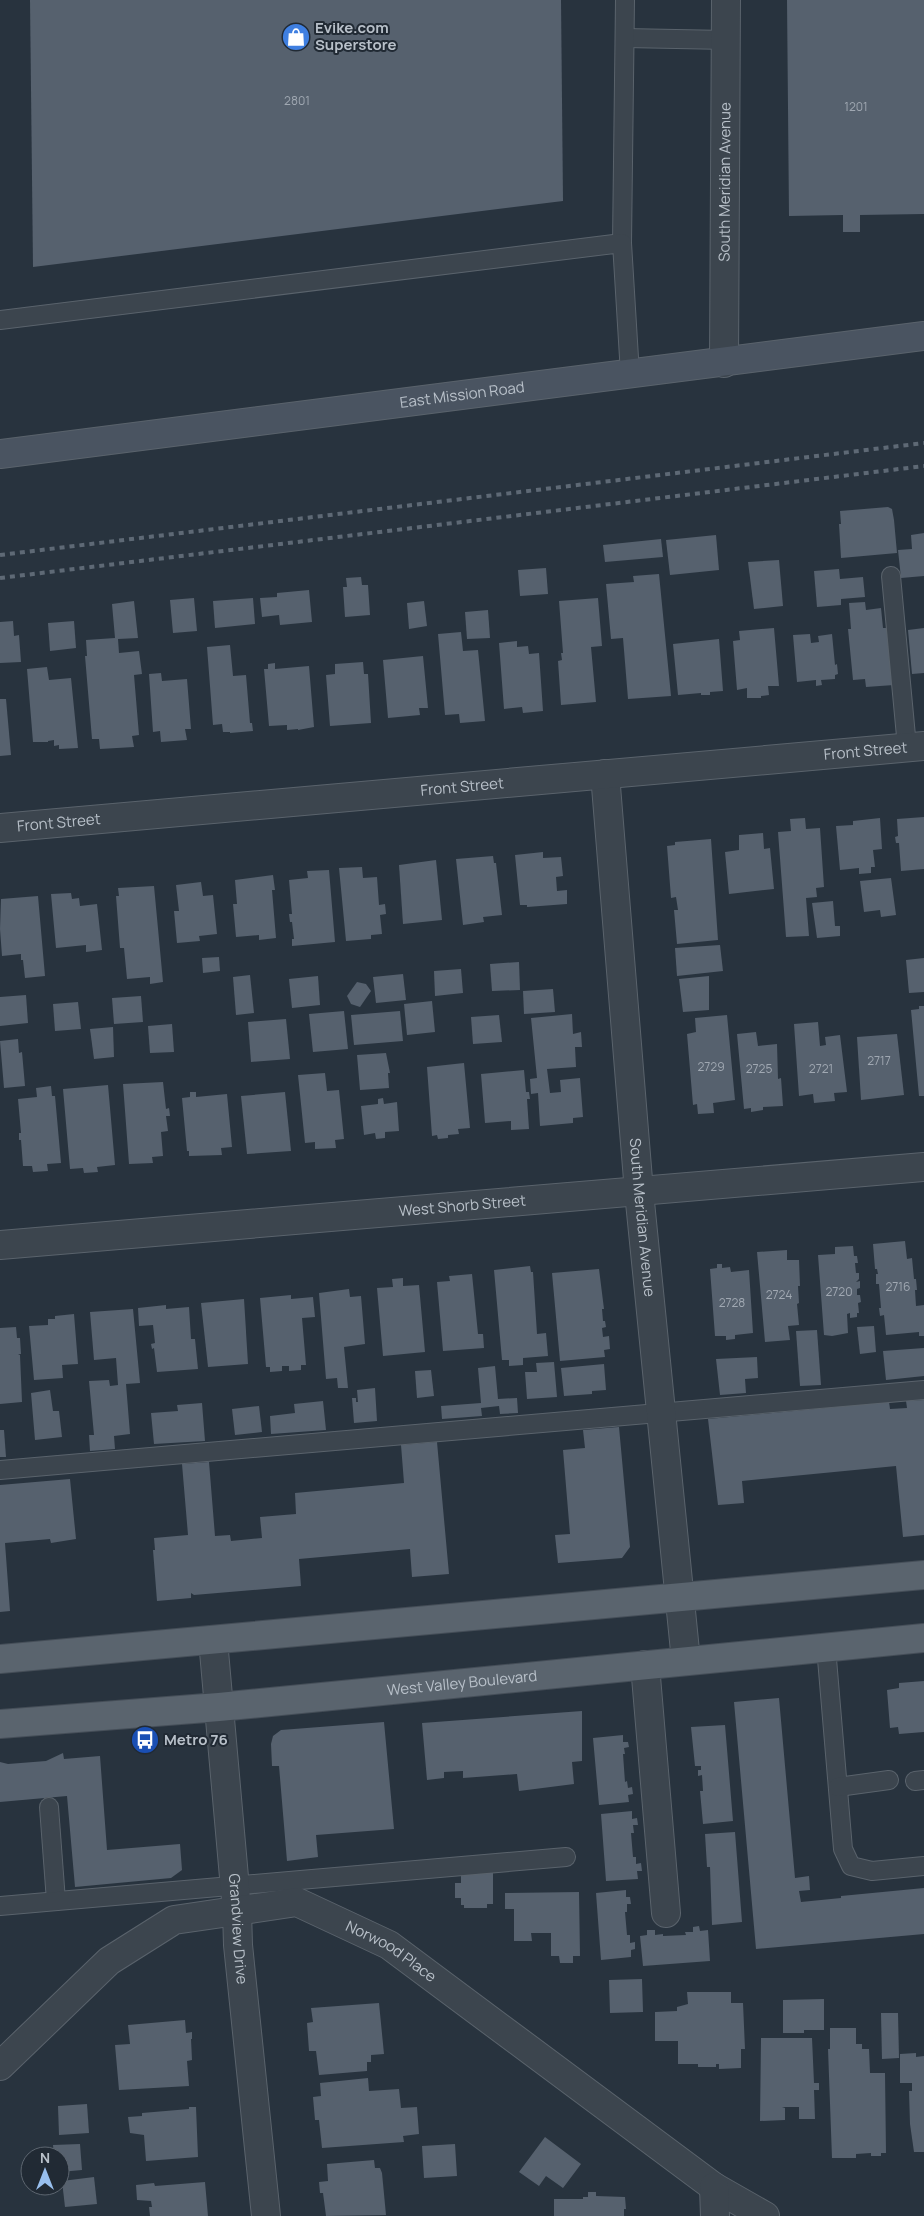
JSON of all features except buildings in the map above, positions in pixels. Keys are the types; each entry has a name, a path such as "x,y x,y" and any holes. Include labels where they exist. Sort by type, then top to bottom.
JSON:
{"main road":[{"name":"East Mission Road","path":"0,454 924,336"},
{"path":"0,1659 924,1575"},
{"name":"West Valley Boulevard","path":"0,1724 219,1707 924,1638"}],"street":[{"name":"South Meridian Avenue","path":"724,363 726,0"},
{"name":"Front Street","path":"0,828 916,746"},
{"name":"South Meridian Avenue","path":"605,774 639,1192 686,1661"},
{"name":"West Shorb Street","path":"0,1245 924,1167"},
{"name":"Grandview Drive","path":"213,1640 236,1898 238,1945 266,2216"},
{"path":"645,1665 666,1913"},
{"name":"Norwood Place","path":"0,2066 109,1962 174,1920 236,1898 297,1902 389,1945 714,2188 764,2216"},
{"path":"714,2188 715,2216"}],"lane":[{"path":"625,0 622,244 630,374"},
{"path":"625,38 727,40"},
{"path":"0,320 622,244"},
{"path":"891,576 916,746"},
{"path":"0,1470 924,1390"},
{"path":"826,1647 843,1849 851,1866 872,1871 924,1866"},
{"path":"838,1787 889,1780"},
{"path":"49,1806 56,1901"},
{"path":"0,1906 56,1901 236,1898 566,1857"}],"railway":[{"path":"0,555 924,443"},
{"path":"0,578 924,466"}],"place":[{"name":"Evike.com Superstore","path":"296,37"},
{"name":"Metro 76","path":"145,1740"}]}
